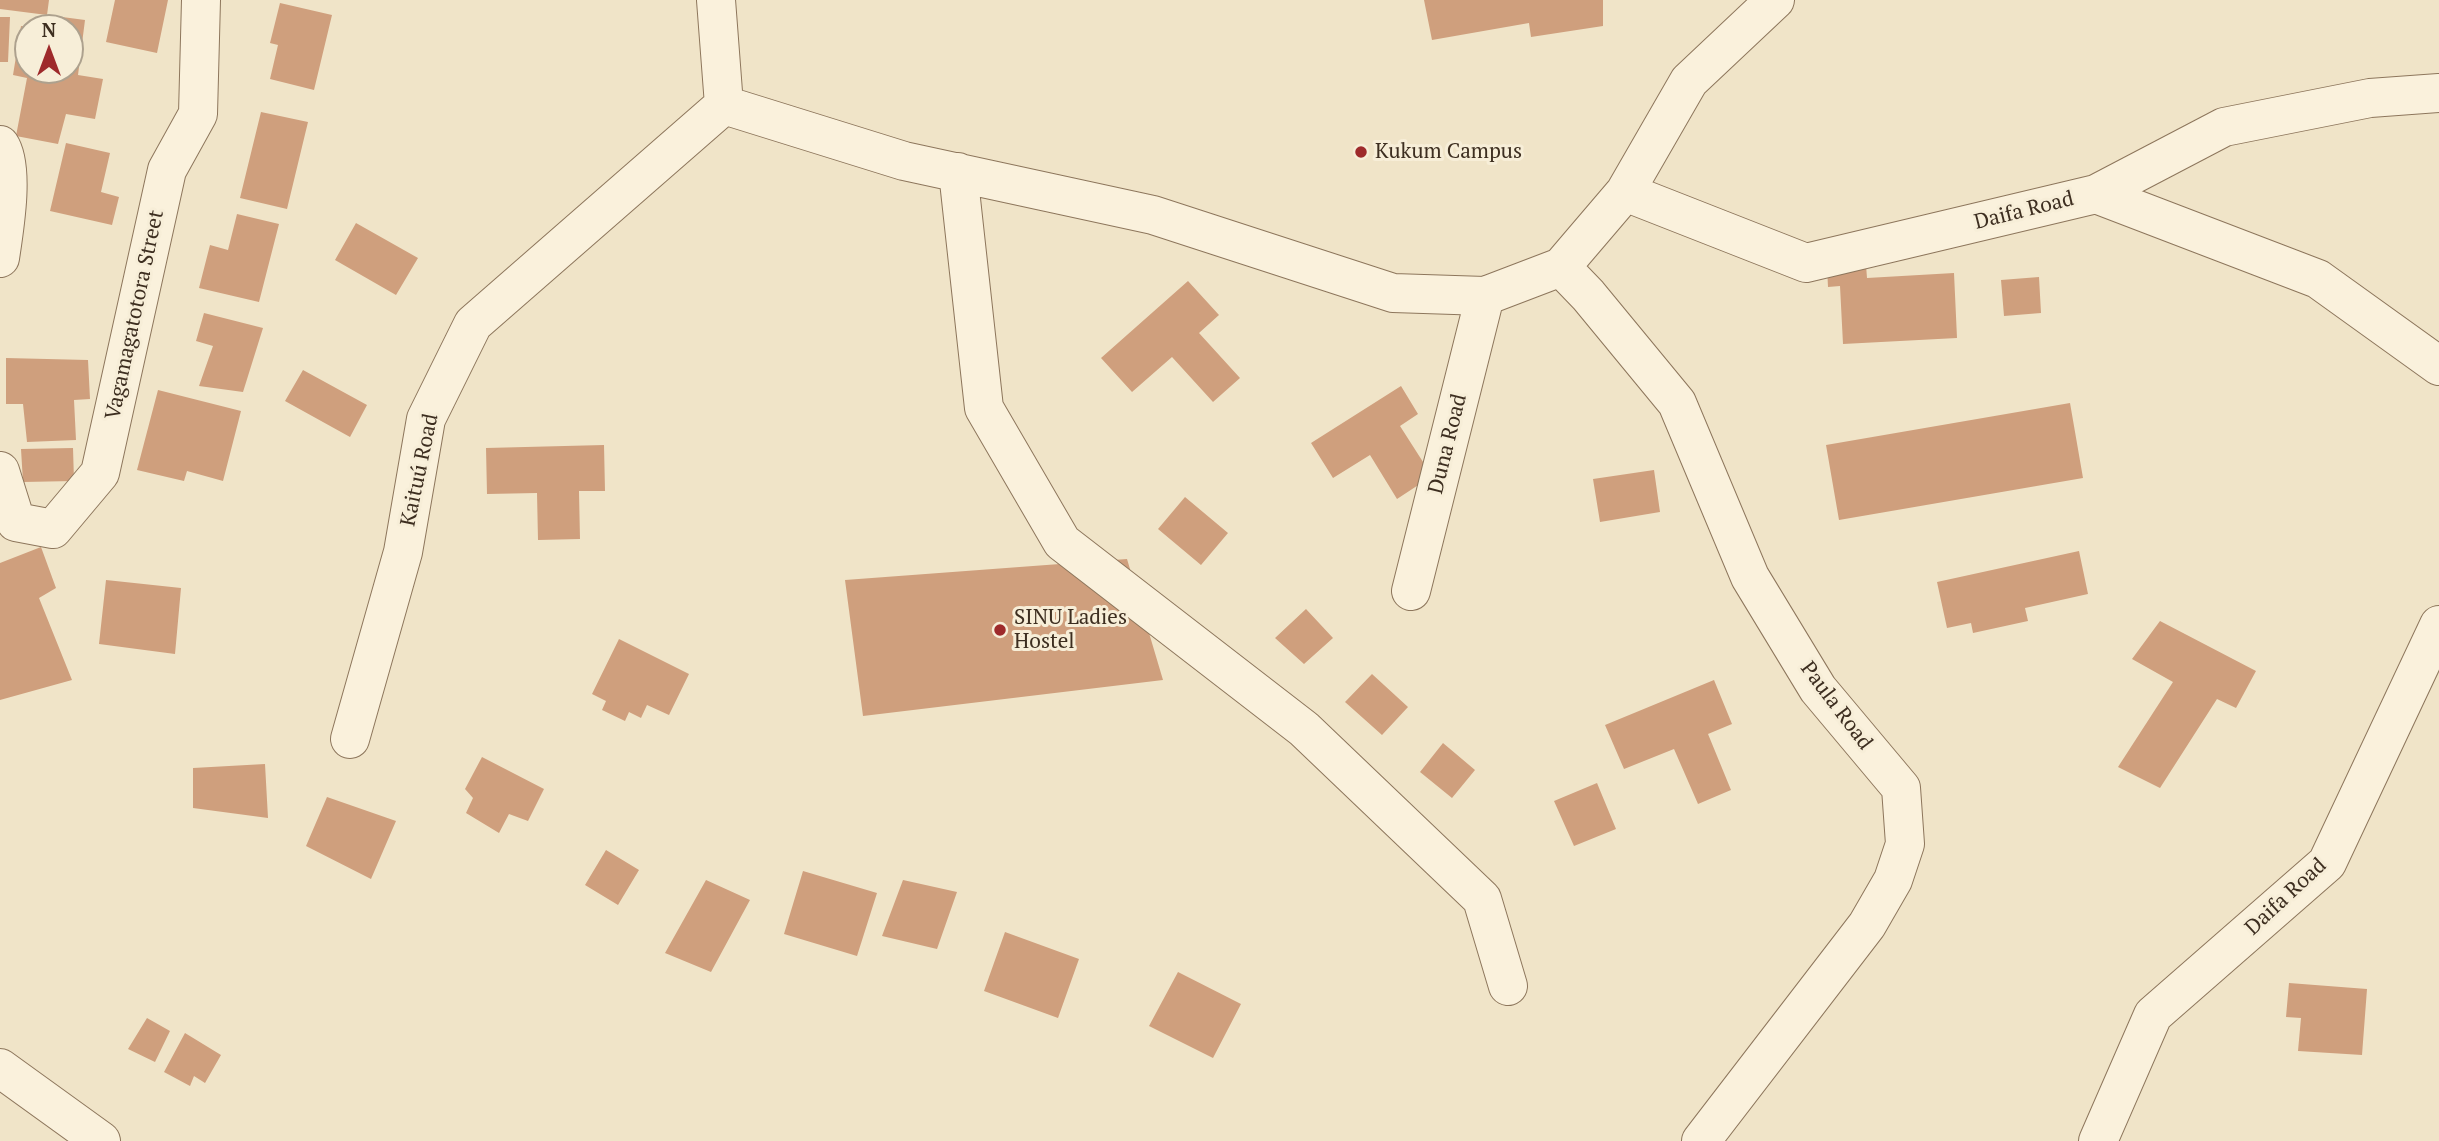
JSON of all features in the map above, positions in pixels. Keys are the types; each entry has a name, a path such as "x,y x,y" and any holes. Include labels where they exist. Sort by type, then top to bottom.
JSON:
{"street":[{"name":"Vagamagatotora Street","path":"0,471 16,522 53,529 100,473 167,170 198,114 201,0"},
{"path":"716,0 724,106 904,161 1153,215 1392,293 1485,296 1561,267 1625,192 1689,80 1775,0"},
{"path":"2096,194 2224,127 2370,98 2439,93"},
{"name":"Kaituú Road","path":"350,739 403,552 426,419 473,324 724,106"},
{"path":"0,145 6,154 6,197 0,258"},
{"path":"958,172 984,408 1062,542 1304,729 1482,899 1508,986"},
{"name":"Daifa Road","path":"1625,192 1806,264 2096,194 2318,279 2439,366"},
{"name":"Paula Road","path":"1561,267 1588,295 1677,403 1750,577 1818,689 1901,788 1905,844 1893,880 1874,914 1701,1141"},
{"name":"Duna Road","path":"1411,591 1485,296"},
{"name":"Daifa Road","path":"2098,1141 2153,1015 2327,863 2439,625"},
{"path":"0,1068 101,1141"}],"building":[{"path":"0,0 49,0 47,14 0,9"},
{"path":"115,0 168,0 157,53 106,42"},
{"path":"1424,0 1603,0 1603,26 1531,37 1529,23 1432,40"},
{"path":"280,3 332,15 314,90 270,79 278,45 270,43"},
{"path":"0,17 10,17 8,62 0,62"},
{"path":"84,76 103,79 95,119 66,114 58,144 16,136 26,84 84,84"},
{"path":"261,112 308,122 287,209 240,198"},
{"path":"66,143 110,153 101,192 119,197 112,225 50,211"},
{"path":"237,214 279,224 259,302 199,288 210,245 228,250"},
{"path":"356,223 418,258 396,295 335,260"},
{"path":"1866,265 1867,278 1954,273 1957,338 1843,344 1840,286 1828,287 1827,267"},
{"path":"2039,277 2041,313 2004,316 2001,280"},
{"path":"1188,281 1219,315 1199,333 1240,378 1213,402 1172,357 1132,392 1101,358"},
{"path":"204,313 263,328 243,392 199,386 213,346 196,341"},
{"path":"6,358 88,360 90,399 74,400 76,440 27,442 23,404 6,404"},
{"path":"303,370 367,405 350,437 285,401"},
{"path":"1401,386 1418,414 1400,426 1432,476 1397,499 1370,455 1333,478 1311,443"},
{"path":"158,390 241,411 223,481 187,471 184,481 137,470"},
{"path":"2070,403 2083,478 1839,520 1826,445"},
{"path":"604,445 605,491 579,491 580,539 538,540 537,493 487,494 486,448"},
{"path":"73,448 74,481 23,482 21,449"},
{"path":"1654,470 1660,512 1600,522 1593,479"},
{"path":"1185,497 1228,533 1201,565 1158,529"},
{"path":"41,547 56,588 39,598 72,680 0,700 0,563"},
{"path":"2079,551 2088,594 2025,608 2028,621 1973,633 1971,623 1947,628 1937,582"},
{"name":"SINU Ladies Hostel","path":"1127,559 1163,680 863,716 845,580"},
{"path":"106,580 181,588 175,654 99,644"},
{"path":"1306,609 1333,638 1304,664 1275,638"},
{"path":"2160,621 2256,671 2236,708 2217,699 2160,788 2118,767 2173,682 2132,659"},
{"path":"619,639 689,674 669,715 647,705 641,718 629,712 625,721 602,710 606,701 592,694"},
{"path":"1372,674 1408,707 1382,735 1345,702"},
{"path":"1714,680 1732,724 1708,734 1731,790 1698,804 1674,749 1624,769 1605,725"},
{"path":"1443,743 1475,770 1452,798 1420,772"},
{"path":"482,757 544,789 528,821 509,814 499,833 466,813 473,798 465,789"},
{"path":"265,764 268,818 193,808 193,768"},
{"path":"1597,783 1616,829 1574,846 1554,801"},
{"path":"327,797 396,821 371,879 306,846"},
{"path":"606,850 639,870 618,905 585,885"},
{"path":"803,871 877,893 857,956 784,934"},
{"path":"706,880 750,900 711,972 665,953"},
{"path":"903,880 957,892 937,949 882,936"},
{"path":"1005,932 1079,959 1058,1018 984,991"},
{"path":"1178,972 1241,1004 1213,1058 1149,1026"},
{"path":"2289,983 2367,989 2362,1055 2298,1051 2301,1018 2286,1017"},
{"path":"147,1018 170,1031 155,1062 128,1049"},
{"path":"185,1033 221,1055 205,1083 194,1076 190,1086 164,1072"}],"place":[{"name":"Kukum Campus","path":"1361,152"},
{"name":"SINU Ladies Hostel","path":"1000,630"}]}
